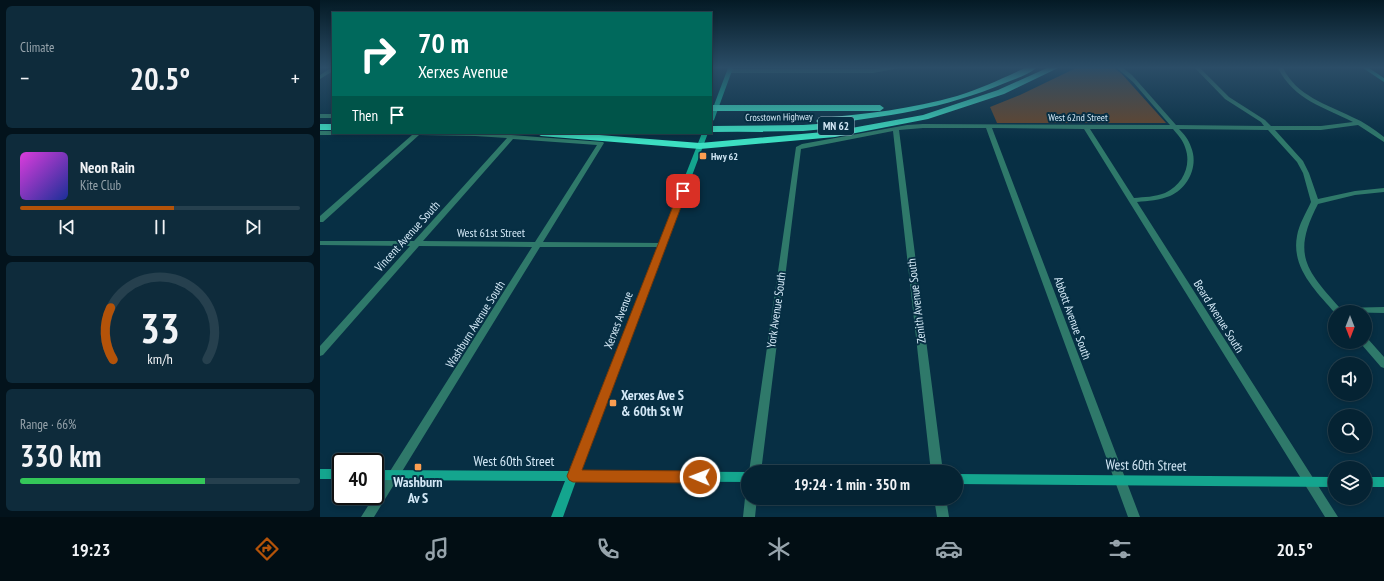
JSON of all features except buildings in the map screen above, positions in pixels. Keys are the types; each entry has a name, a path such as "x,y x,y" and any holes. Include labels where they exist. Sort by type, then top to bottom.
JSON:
{"highway":[{"name":"Crosstown Highway","path":"712,115 821,121 877,115 923,106 961,97 974,92"},
{"name":"Crosstown Highway","path":"712,129 829,127 885,120 960,106 1001,92"},
{"path":"712,115 923,106"},
{"path":"568,134 703,139 835,134 919,118 960,106"},
{"path":"320,122 332,122"},
{"path":"321,132 332,127"}],"street":[{"path":"712,115 721,92"},
{"path":"1132,200 1161,197 1174,191 1189,174 1192,164 1191,154 1187,144 1144,92"},
{"path":"1222,92 1228,98 1263,121 1300,161 1306,173 1315,202 1307,216 1299,237 1299,249 1302,262 1310,277 1332,305"},
{"path":"1301,92 1308,98 1359,123 1384,140"},
{"path":"320,116 332,116"},
{"name":"West 62nd Street","path":"798,148 808,144 896,129 923,126 1321,128 1359,123"},
{"name":"Abbott Avenue South","path":"989,127 1134,517"},
{"name":"Beard Avenue South","path":"1086,127 1332,517"},
{"name":"Zenith Avenue South","path":"896,129 936,465"},
{"path":"321,132 332,132"},
{"path":"320,220 417,134"},
{"path":"475,134 512,136"},
{"name":"Washburn Avenue South","path":"367,517 601,144 512,136"},
{"name":"Vincent Avenue South","path":"320,352 512,136"},
{"name":"Xerxes Avenue","path":"557,517 703,139"},
{"name":"York Avenue South","path":"756,465 798,148"},
{"path":"1315,202 1355,193 1384,190"},
{"name":"West 61st Street","path":"320,243 662,245"},
{"path":"1372,311 1384,310"},
{"path":"1371,349 1384,364"},
{"path":"320,474 332,474"},
{"name":"West 60th Street","path":"384,475 741,477"},
{"name":"West 60th Street","path":"963,479 1328,482"},
{"path":"1372,482 1384,482"},
{"path":"749,517 750,505"},
{"path":"941,505 943,517"}],"shaded area":[{"path":"1026,92 1138,92 1166,123 997,123 990,107"}],"place":[{"name":"Hwy 62","path":"703,156"},
{"name":"Xerxes Ave S & 60th St W","path":"613,403"},
{"name":"Washburn Av S","path":"418,467"}],"route":[{"path":"683,191 573,476 700,477"}]}
